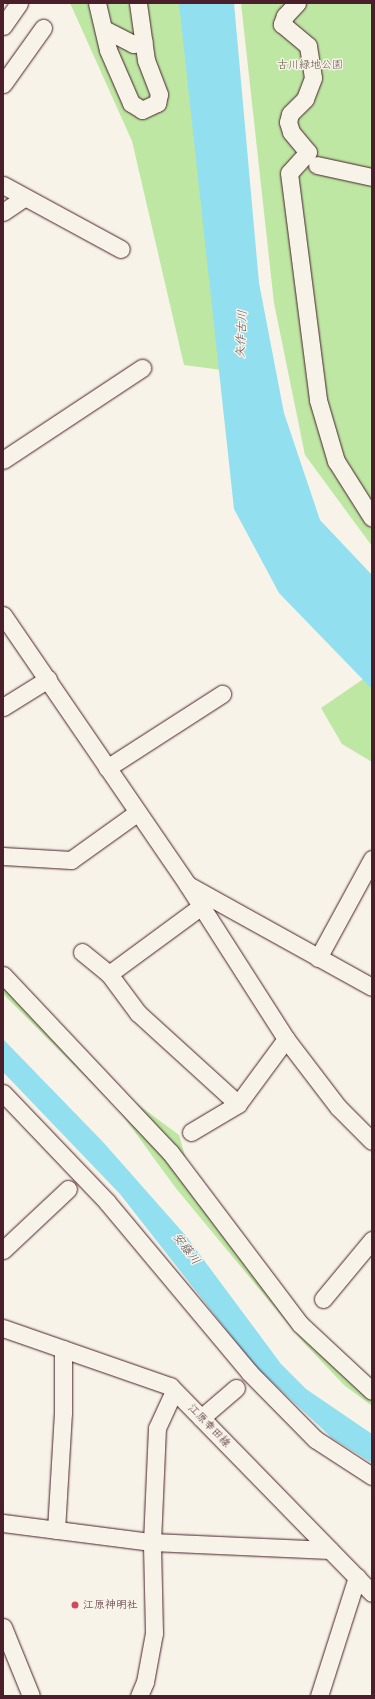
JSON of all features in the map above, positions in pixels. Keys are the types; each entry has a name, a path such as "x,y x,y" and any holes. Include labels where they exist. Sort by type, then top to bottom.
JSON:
{"street":[{"path":"97,3 108,50 131,103 142,110 157,103 159,94 146,60 138,3"},
{"path":"298,3 285,16 282,24 308,46 314,78 305,99 290,114 288,122 291,132 308,152 289,174 318,400 336,461 372,518"},
{"path":"3,84 43,28"},
{"path":"104,29 133,44 144,41"},
{"path":"317,165 372,177"},
{"path":"3,185 24,198 121,249"},
{"path":"3,212 24,198"},
{"path":"3,460 142,368"},
{"path":"3,615 187,884 199,908 286,1039 338,1107 372,1142"},
{"path":"3,707 48,679"},
{"path":"107,768 222,694"},
{"path":"3,856 71,860 138,812"},
{"path":"318,958 372,859"},
{"path":"187,884 372,988"},
{"path":"109,974 199,908"},
{"path":"82,952 109,974 138,1014 238,1104"},
{"path":"3,975 170,1152 300,1324 372,1391"},
{"path":"191,1132 238,1104 286,1039"},
{"path":"3,1093 107,1202 249,1372 315,1439 372,1476"},
{"path":"3,1250 68,1188"},
{"path":"323,1299 372,1240"},
{"name":"江原幸田線","path":"3,1328 174,1391 372,1593"},
{"path":"56,1530 63,1414 63,1349"},
{"path":"201,1418 236,1388"},
{"path":"139,1696 146,1682 154,1633 152,1542 157,1428 174,1391"},
{"path":"3,1524 152,1542 330,1550"},
{"path":"319,1696 356,1577"},
{"path":"3,1627 30,1695"}],"green space":[{"path":"70,3 195,3 222,370 184,365 132,141"},
{"name":"古川緑地公園","path":"241,3 372,3 372,546 305,455 274,303"},
{"path":"372,673 372,762 342,744 321,708"},
{"path":"3,968 128,1097 179,1135 188,1166 311,1323 372,1384 372,1406 344,1385 303,1342 175,1187 118,1109 3,994"}],"water":[{"name":"矢作古川","path":"179,3 234,3 259,283 284,413 320,520 372,575 372,689 279,593 234,509"},
{"name":"安藤川","path":"3,1039 103,1142 186,1236 281,1364 306,1389 372,1434 372,1463 332,1438 253,1364 120,1194 3,1072"}],"place":[{"name":"江原神明社","path":"75,1605"}]}
